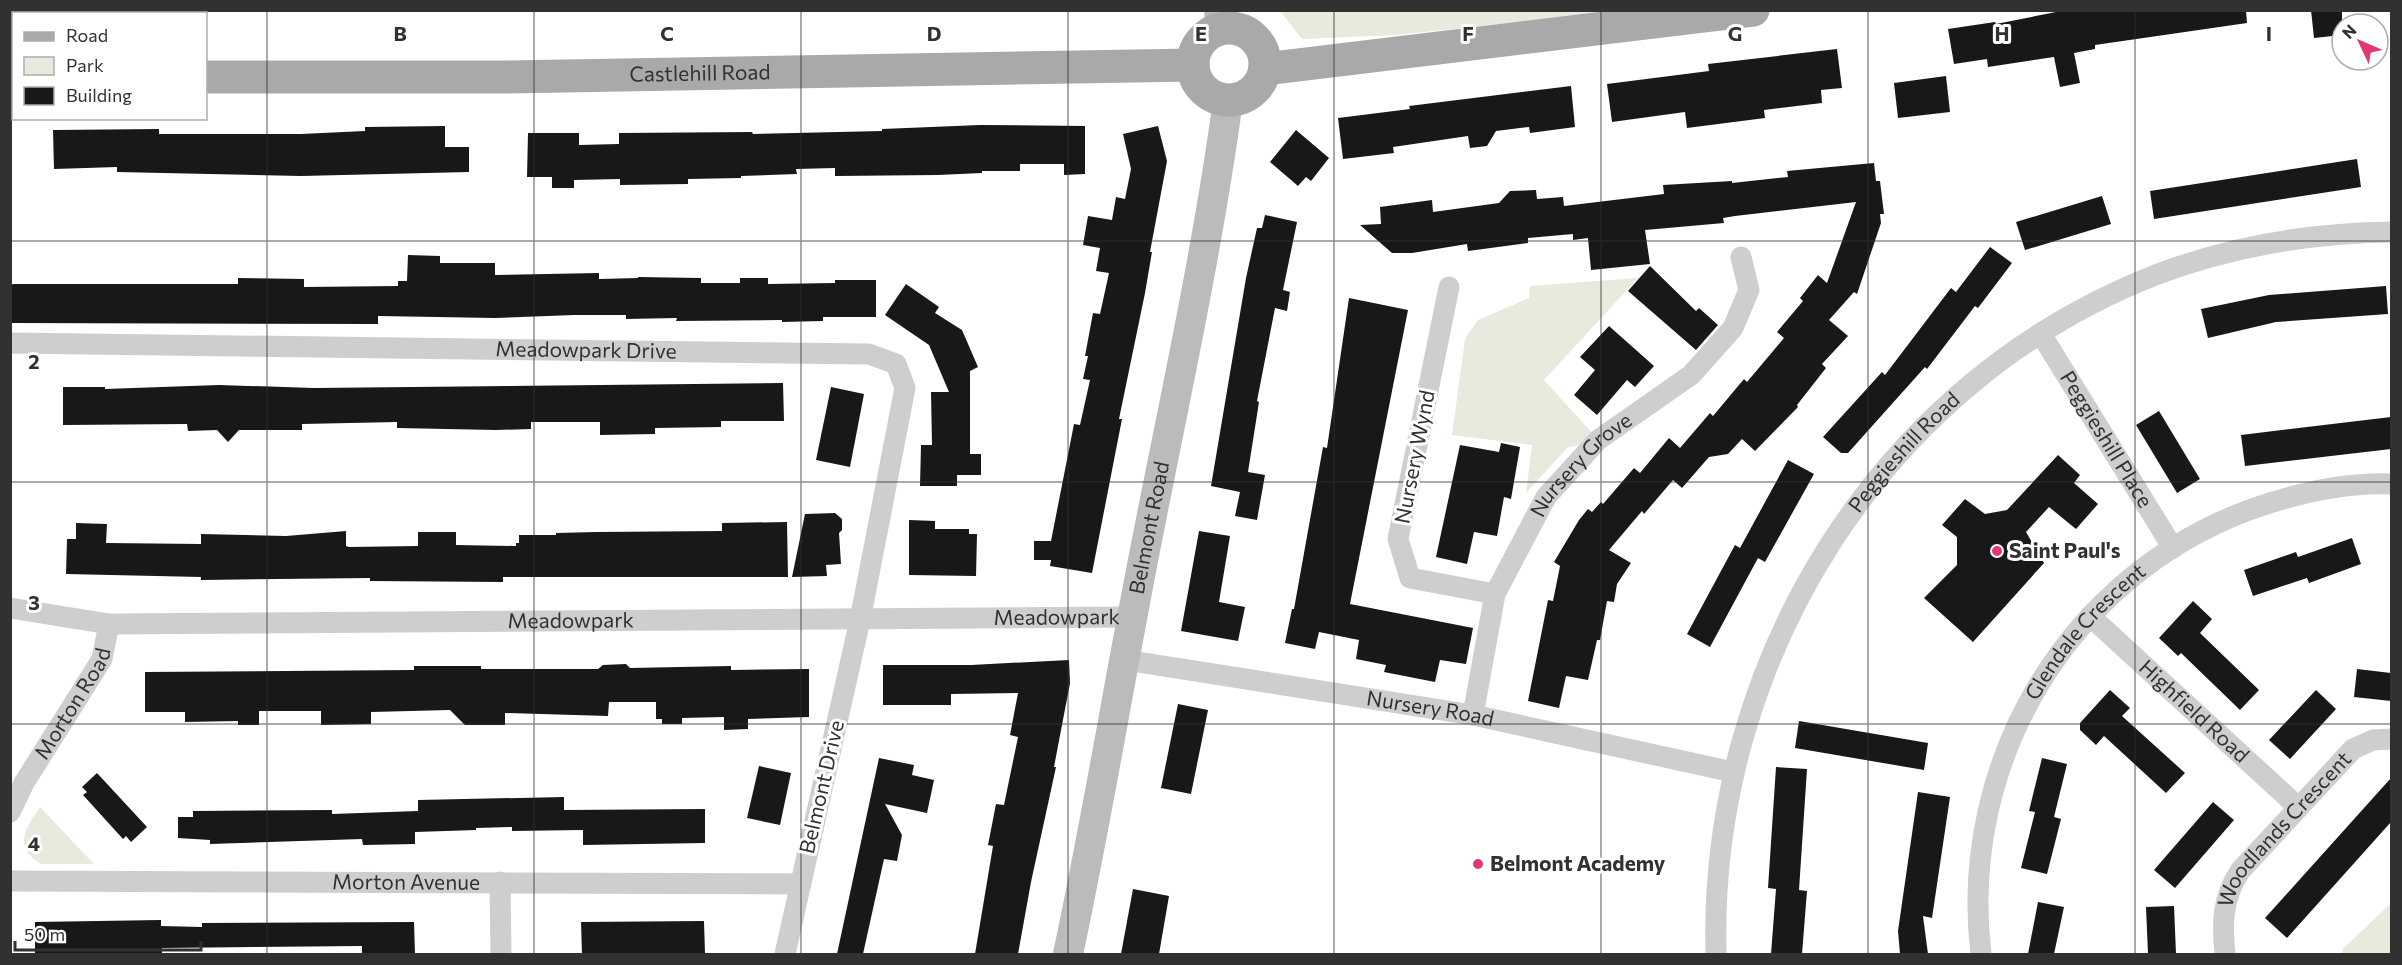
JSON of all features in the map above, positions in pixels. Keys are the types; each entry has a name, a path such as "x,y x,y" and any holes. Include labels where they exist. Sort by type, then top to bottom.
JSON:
{"main road":[{"path":"1265,69 1753,10"},
{"path":"1220,19 1254,37 1263,52 1265,69 1256,88 1239,99 1228,100 1211,95 1204,90 1194,75 1194,55 1203,38 1220,19"},
{"name":"Castlehill Road","path":"207,77 506,77 1193,65"}],"street":[{"name":"Belmont Road","path":"1068,954 1092,843 1132,617 1204,245 1228,100"},
{"name":"Peggieshill Road","path":"1716,954 1717,872 1723,822 1743,733 1770,656 1792,608 1818,562 1843,524 1893,461 1933,419 2003,360 2041,334 2118,291 2158,274 2268,243 2312,237 2391,232"},
{"name":"Nursery Grove","path":"1473,715 1495,594 1546,497 1598,440 1691,375 1733,328 1749,290 1741,257"},
{"name":"Nursery Wynd","path":"1449,287 1398,539 1410,578 1495,594"},
{"name":"Peggieshill Place","path":"2041,334 2173,548"},
{"name":"Meadowpark Drive","path":"10,343 869,354 896,364 904,388 860,620"},
{"name":"Glendale Crescent","path":"1981,954 1977,924 1978,866 1982,836 1997,776 2021,716 2039,683 2060,651 2090,616 2141,570 2203,530 2266,504 2299,495 2341,487 2391,484"},
{"name":"Meadowpark","path":"10,608 109,624 1132,617"},
{"name":"Highfield Road","path":"2090,616 2298,807"},
{"name":"Belmont Drive","path":"785,954 860,620"},
{"name":"Morton Road","path":"10,812 24,783 102,659 109,624"},
{"name":"Nursery Road","path":"1125,660 1473,715 1733,772"},
{"name":"Woodlands Crescent","path":"2225,954 2222,914 2231,885 2240,872 2353,749 2373,740 2391,739"},
{"name":"Morton Avenue","path":"10,880 801,884"},
{"path":"500,882 501,954"}],"green space":[{"path":"1280,11 1618,11 1396,35 1302,39"},
{"path":"1638,278 1544,380 1594,435 1580,445 1568,447 1526,493 1532,445 1452,435 1465,339 1478,320 1529,298 1530,286"},
{"path":"40,807 94,864 41,864 32,858 24,844 24,837"},
{"path":"2391,903 2391,954 2343,954 2342,950"}],"building":[{"path":"2066,10 2246,10 2247,23 2095,45 2095,49 2074,53 2080,83 2060,87 2054,57 1988,67 1987,59 1954,64 1948,29 1995,22 1996,24"},
{"path":"2311,10 2342,10 2342,12 2330,12 2330,36 2314,38"},
{"path":"1837,49 1842,88 1821,90 1822,103 1764,110 1765,118 1687,128 1685,112 1612,122 1607,84 1709,71 1708,64"},
{"path":"1946,76 1950,112 1898,118 1894,83"},
{"path":"1571,86 1575,127 1530,133 1529,127 1496,131 1487,146 1470,148 1468,136 1393,147 1394,153 1343,159 1338,118 1410,109 1409,106"},
{"path":"980,125 1085,126 1085,174 1064,175 1064,164 1020,164 1020,171 982,171 982,173 938,175 835,176 835,168 796,169 797,174 688,179 688,184 620,185 620,179 574,180 574,188 552,188 552,177 527,177 528,133 579,133 579,145 619,144 619,133 752,132 753,134 882,131 882,129"},
{"path":"445,126 445,147 469,147 469,172 301,176 117,172 117,167 54,169 53,130 159,129 159,134 301,134 365,131 365,127"},
{"path":"1158,126 1167,161 1150,252 1152,252 1145,293 1119,419 1122,419 1092,573 1050,566 1051,560 1034,560 1034,541 1051,541 1074,424 1080,425 1090,380 1083,379 1093,313 1100,314 1109,273 1096,271 1100,248 1083,245 1088,216 1112,220 1116,197 1125,199 1131,169 1123,134"},
{"path":"1296,130 1329,158 1311,181 1306,177 1298,186 1270,162"},
{"path":"2357,159 2361,187 2154,219 2150,191"},
{"path":"1874,163 1876,181 1880,181 1884,214 1880,214 1881,223 1857,294 1854,292 1829,320 1848,336 1822,364 1826,368 1797,405 1798,407 1755,451 1742,439 1728,454 1709,457 1682,488 1673,480 1644,514 1642,511 1609,550 1631,563 1617,584 1614,602 1607,601 1600,640 1597,640 1588,680 1566,676 1559,708 1528,701 1548,600 1553,601 1560,566 1554,562 1579,520 1588,509 1592,512 1601,502 1603,504 1634,468 1640,473 1669,438 1680,448 1710,413 1713,416 1744,379 1747,382 1784,338 1777,332 1803,301 1800,298 1818,275 1827,283 1856,202 1735,216 1723,218 1724,223 1645,230 1650,264 1591,270 1588,238 1573,240 1573,234 1528,238 1528,243 1468,251 1467,244 1412,253 1392,253 1360,225 1381,224 1380,207 1432,200 1433,212 1499,203 1510,191 1536,190 1537,199 1563,197 1564,206 1664,194 1663,185 1732,181 1732,183 1788,177 1787,171"},
{"path":"2102,196 2111,224 2025,250 2016,222"},
{"path":"1265,215 1297,222 1283,290 1290,292 1287,311 1275,308 1257,401 1259,402 1248,472 1265,475 1257,520 1235,516 1240,492 1211,486 1246,278 1257,228 1262,228"},
{"path":"1990,247 2012,263 1978,308 1975,306 1927,369 1925,367 1848,453 1841,453 1823,437 1882,372 1885,375 1951,288 1956,292"},
{"path":"408,255 440,256 440,263 495,263 495,275 599,273 599,279 701,278 701,283 740,283 740,278 768,278 768,284 876,280 876,317 823,317 823,321 782,322 782,320 626,319 626,315 495,318 378,316 378,324 10,323 10,286 13,284 238,284 238,278 304,279 304,287 398,286 398,281 407,281"},
{"path":"1650,266 1696,311 1699,308 1718,325 1696,350 1628,291"},
{"path":"906,284 939,307 935,313 962,330 978,367 970,371 970,454 981,454 981,475 957,475 957,486 920,486 921,445 932,445 931,392 949,392 929,345 885,315"},
{"path":"2386,286 2388,314 2276,322 2208,338 2201,309 2269,295"},
{"path":"1349,298 1408,310 1350,604 1473,628 1466,664 1440,660 1435,682 1384,672 1386,665 1356,659 1359,640 1319,632 1315,649 1285,643 1292,609 1294,609 1323,447 1327,448"},
{"path":"1609,326 1654,366 1635,387 1627,380 1597,415 1574,395 1595,370 1580,357"},
{"path":"783,383 784,421 721,421 721,427 655,428 655,434 600,435 600,422 531,422 531,429 496,430 397,428 397,422 302,424 302,430 239,430 228,442 217,430 188,431 187,424 63,425 63,387 105,387 105,389 219,385 314,388"},
{"path":"831,387 864,394 850,467 816,460"},
{"path":"2159,411 2200,479 2177,493 2136,425"},
{"path":"2391,417 2391,449 2245,466 2241,435"},
{"path":"1501,443 1520,447 1511,499 1504,497 1497,536 1474,532 1467,564 1436,557 1460,445 1499,452"},
{"name":"Saint Paul's","path":"2058,455 2080,475 2074,483 2098,504 2076,529 2049,507 2026,532 2044,563 1973,642 1924,598 1957,565 1957,537 1942,525 1965,499 1985,514 2007,510"},
{"path":"1788,460 1814,474 1765,562 1758,558 1710,647 1687,634 1735,545 1740,548"},
{"path":"835,513 842,519 842,530 839,533 841,564 826,565 827,576 792,577 805,514"},
{"path":"909,520 935,521 935,529 969,529 969,534 977,534 976,576 909,575"},
{"path":"787,522 788,577 503,577 503,582 370,581 370,578 201,580 201,577 66,574 67,539 76,539 76,523 107,524 106,543 201,544 201,534 286,536 346,531 346,546 349,547 418,546 418,532 456,532 456,545 516,546 516,543 519,543 519,535 722,531 722,523"},
{"path":"1199,531 1230,536 1219,602 1245,607 1238,641 1181,631"},
{"path":"2352,538 2361,564 2309,583 2307,578 2253,596 2244,570 2296,552 2298,557"},
{"path":"2193,601 2212,619 2200,633 2259,690 2240,710 2181,653 2178,656 2159,638"},
{"path":"1069,660 1070,683 1054,767 1056,767 1018,954 975,954 993,846 988,845 996,804 1004,805 1018,737 1010,735 1018,693 951,694 951,705 883,705 883,665 971,665"},
{"path":"626,664 630,668 731,666 731,670 809,669 809,717 748,719 748,729 724,730 724,717 682,718 682,724 662,724 662,719 656,719 656,702 609,702 608,716 505,713 505,725 465,725 450,710 371,712 371,724 321,725 321,711 259,711 259,725 238,725 238,721 185,722 185,712 145,712 145,672 414,670 414,666 481,666 481,669 598,669 603,665"},
{"path":"2357,669 2391,673 2391,701 2354,697"},
{"path":"2110,690 2130,708 2122,716 2185,773 2166,793 2104,736 2096,745 2080,730 2080,723"},
{"path":"2316,690 2336,709 2290,759 2269,740"},
{"path":"1178,704 1208,710 1191,794 1161,788"},
{"path":"1799,721 1928,743 1924,770 1795,748"},
{"path":"879,758 914,765 912,775 934,780 927,813 885,804 902,835 897,861 884,859 863,954 837,954"},
{"path":"2042,758 2067,764 2054,817 2061,819 2047,874 2021,868 2035,812 2029,811"},
{"path":"759,766 791,773 780,825 747,818"},
{"path":"1776,767 1807,769 1799,890 1807,891 1802,954 1771,954 1776,889 1768,888"},
{"path":"97,773 147,827 131,842 126,836 123,839 83,795 87,792 82,787"},
{"path":"2391,778 2391,822 2287,938 2265,918"},
{"path":"1918,792 1950,797 1932,918 1923,916 1928,954 1900,954 1898,931"},
{"path":"564,797 564,810 705,809 705,843 583,845 583,830 512,831 512,827 415,832 415,844 363,845 362,839 210,844 210,840 178,838 178,817 193,817 193,811 332,810 332,814 418,811 418,800"},
{"path":"2213,802 2234,820 2175,888 2154,870"},
{"path":"1133,889 1169,896 1159,954 1121,954"},
{"path":"2038,902 2064,907 2054,954 2028,954"},
{"path":"2174,906 2176,954 2148,954 2146,907"},
{"path":"161,920 161,926 202,927 202,923 414,922 415,954 362,954 362,946 162,948 162,953 35,954 35,922"},
{"path":"704,921 705,954 582,954 581,922"}],"place":[{"name":"Saint Paul's","path":"1997,551"},
{"name":"Belmont Academy","path":"1478,864"}]}
